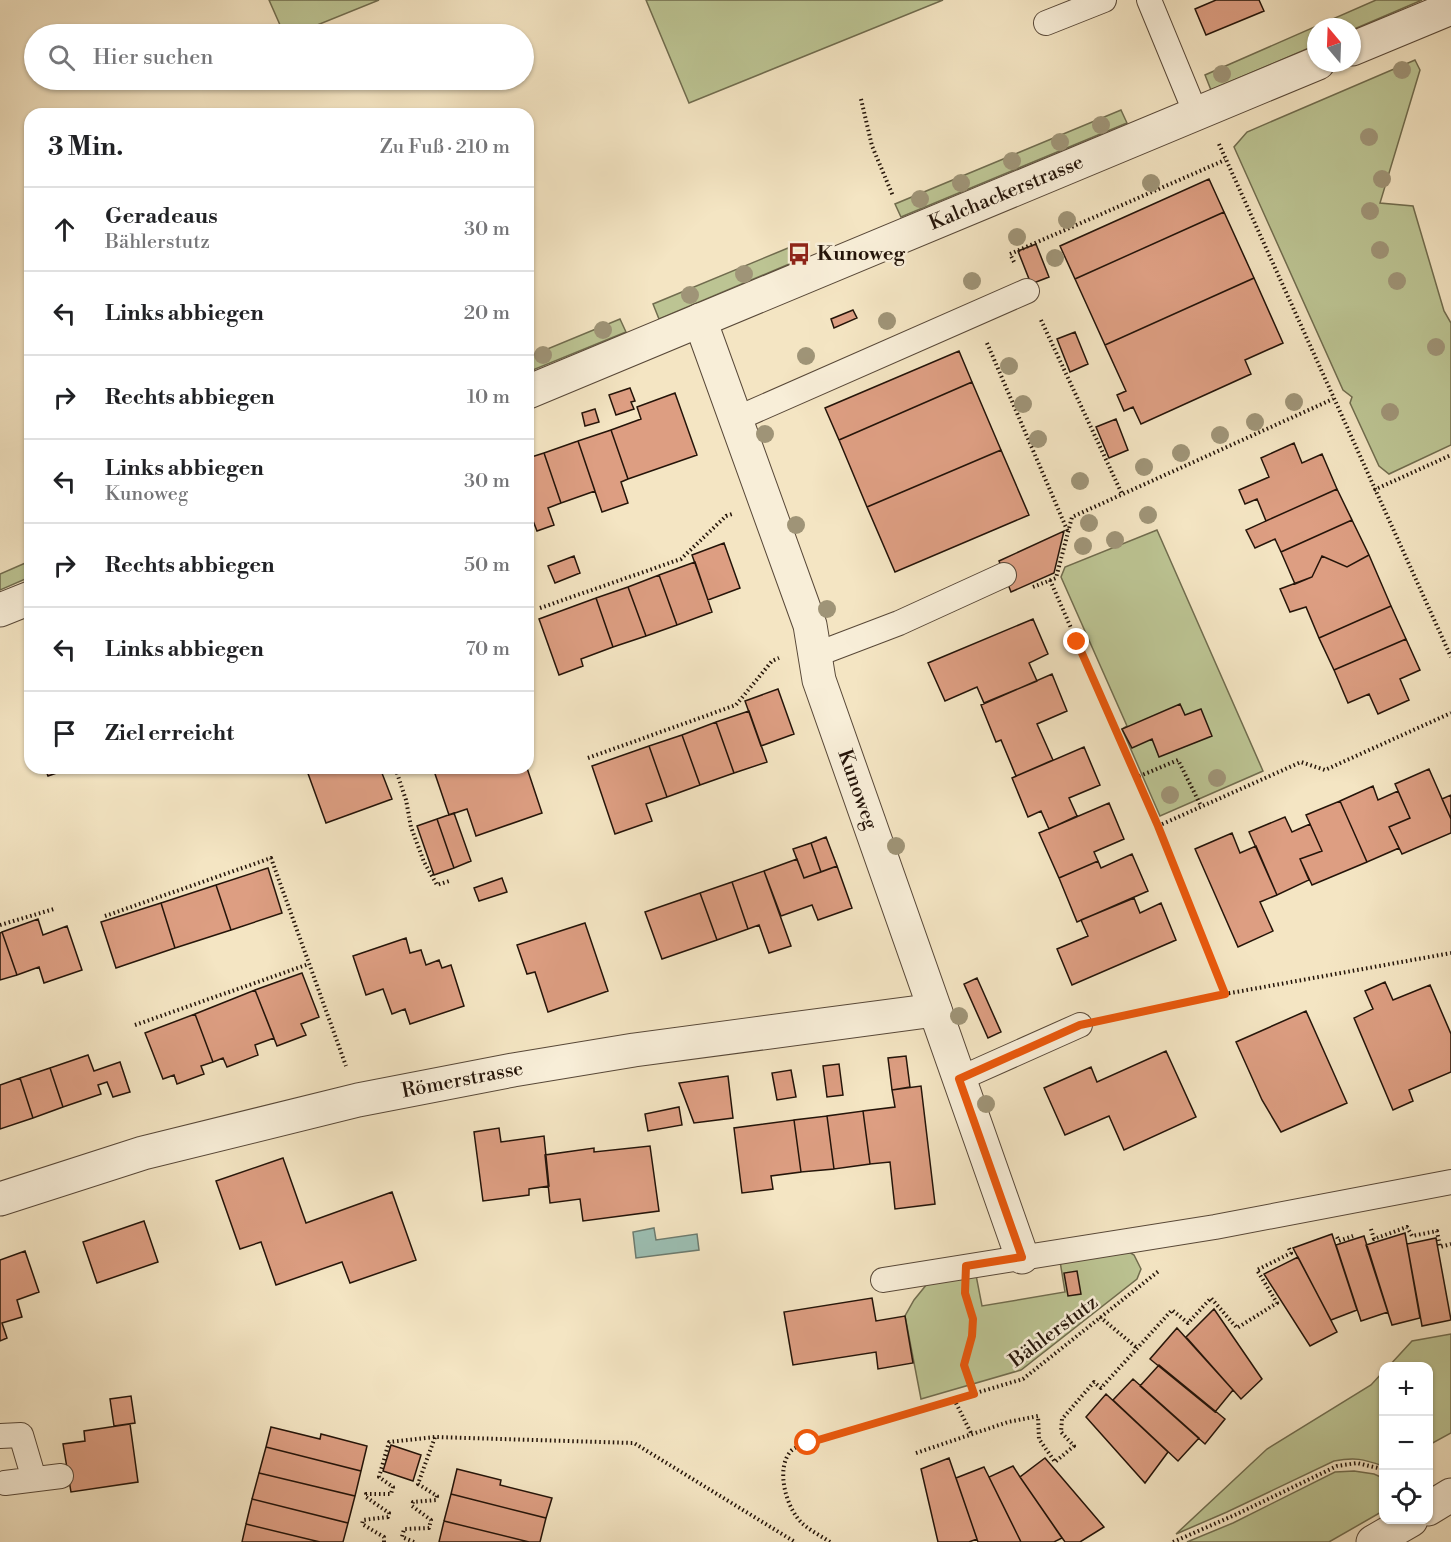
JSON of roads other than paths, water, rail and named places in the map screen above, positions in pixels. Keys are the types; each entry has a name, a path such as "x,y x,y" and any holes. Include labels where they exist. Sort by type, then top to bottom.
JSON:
{"street":[{"path":"1361,45 1451,8"},
{"name":"Kalchackerstrasse","path":"534,389 1307,68"},
{"name":"Kunoweg","path":"700,320 810,625 819,680 1022,1257"},
{"path":"0,610 24,600"},
{"name":"Römerstrasse","path":"0,1199 142,1153 358,1100 513,1070 623,1052 935,1010"},
{"path":"1433,1506 1451,1496"},
{"path":"1373,1542 1404,1524"}],"lane":[{"path":"1149,0 1200,112"},
{"path":"1046,23 1090,3"},
{"path":"736,419 1028,291"},
{"path":"814,650 899,623 1004,575"},
{"path":"959,1079 1080,1025"},
{"path":"883,1280 1226,1225 1451,1182"},
{"path":"0,1436 21,1435 34,1479"},
{"path":"5,1483 61,1476"}],"water":[{"path":"654,1228 656,1240 697,1234 699,1250 636,1258 633,1232"}],"place":[{"name":"Kunoweg","path":"799,254"}]}
